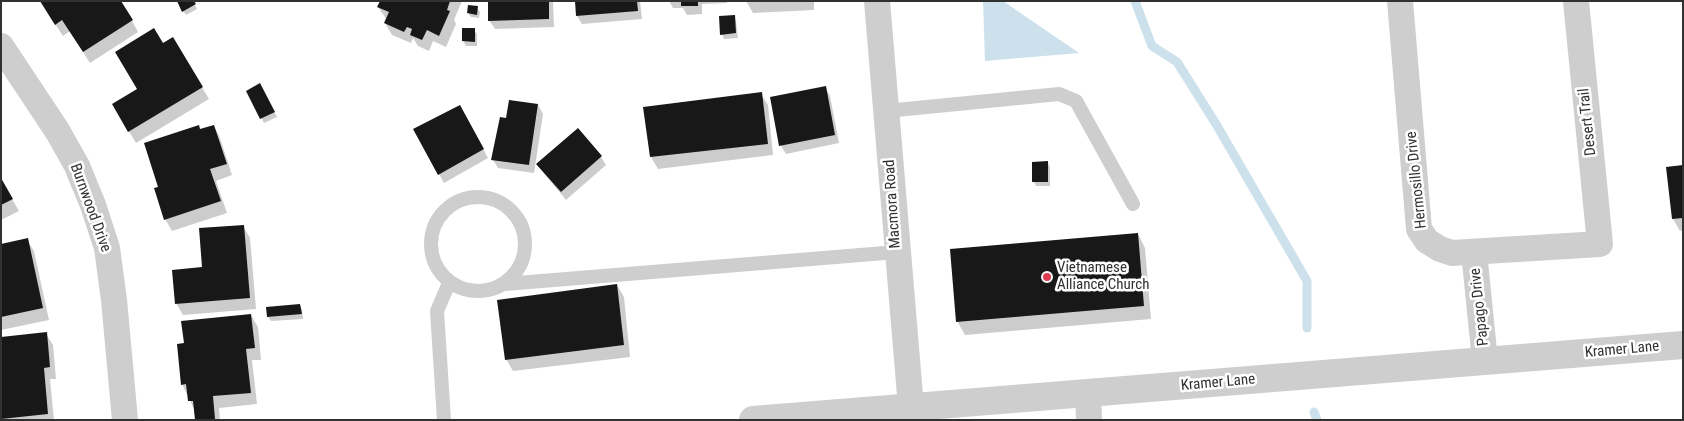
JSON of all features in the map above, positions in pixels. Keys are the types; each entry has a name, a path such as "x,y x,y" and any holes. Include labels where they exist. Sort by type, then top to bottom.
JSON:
{"street":[{"name":"Macmora Road","path":"877,1 911,407"},
{"name":"Hermosillo Drive","path":"1400,1 1419,229 1427,241 1440,249 1452,253 1600,244"},
{"name":"Desert Trail","path":"1576,1 1600,244"},
{"name":"Burnwood Drive","path":"1,46 63,140 77,166 107,248 125,420"},
{"name":"Papago Drive","path":"1474,252 1485,361"},
{"name":"Kramer Lane","path":"753,420 1683,345"},
{"path":"1088,393 1090,420"}],"lane":[{"path":"886,111 1059,94 1076,102 1133,204"},
{"path":"504,284 516,273 524,258 526,243 523,227 515,214 503,203 488,198 472,197 456,202 444,212 435,225 431,240 432,256 438,271 449,283 471,292 488,290 504,284 897,252"},
{"path":"444,420 437,311 449,283"}],"water":[{"path":"983,1 1003,1 1079,53 985,61"}],"building":[{"path":"40,1 121,1 133,20 83,52 62,20 55,25"},
{"path":"177,1 194,1 196,4 182,12"},
{"path":"380,1 450,1 447,10 450,11 439,36 427,30 422,40 410,35 412,29 407,27 404,32 384,23 389,12 377,7"},
{"path":"488,1 549,1 549,19 488,21"},
{"path":"575,1 637,1 638,11 576,16"},
{"path":"681,1 698,1 698,6 681,6"},
{"path":"468,5 478,6 477,15 467,13"},
{"path":"735,15 736,33 720,35 719,16"},
{"path":"154,28 163,43 173,37 203,87 128,132 112,104 137,89 115,52"},
{"path":"462,28 475,28 475,42 462,41"},
{"path":"260,83 275,112 260,119 246,91"},
{"path":"826,86 835,135 779,146 770,97"},
{"path":"762,92 768,144 650,157 643,107"},
{"path":"509,100 538,104 529,165 491,160 500,117 506,118"},
{"path":"460,105 484,149 438,175 413,129"},
{"path":"199,125 200,129 214,125 227,164 210,169 221,201 164,220 154,188 158,187 144,143"},
{"path":"578,128 602,156 561,192 536,164"},
{"path":"1048,161 1048,182 1032,182 1032,162"},
{"path":"1683,165 1683,218 1672,219 1666,167"},
{"path":"1,178 13,199 1,205"},
{"path":"244,225 250,298 175,304 172,270 202,267 199,228"},
{"name":"Vietnamese Alliance Church","path":"1138,233 1144,306 956,322 950,249"},
{"path":"28,238 43,308 1,317 1,244"},
{"path":"617,284 624,345 505,360 497,300"},
{"path":"300,304 302,314 267,317 266,307"},
{"path":"251,314 255,348 246,349 251,393 213,396 215,419 195,420 193,401 188,401 186,384 181,385 177,344 184,343 181,321"},
{"path":"47,332 50,367 44,368 48,414 1,419 1,337"}],"waterway":[{"path":"1135,1 1152,46 1177,62 1216,124 1307,281 1307,328"},
{"path":"1314,412 1317,420"}],"place":[{"name":"Vietnamese Alliance Church","path":"1047,277"}]}
